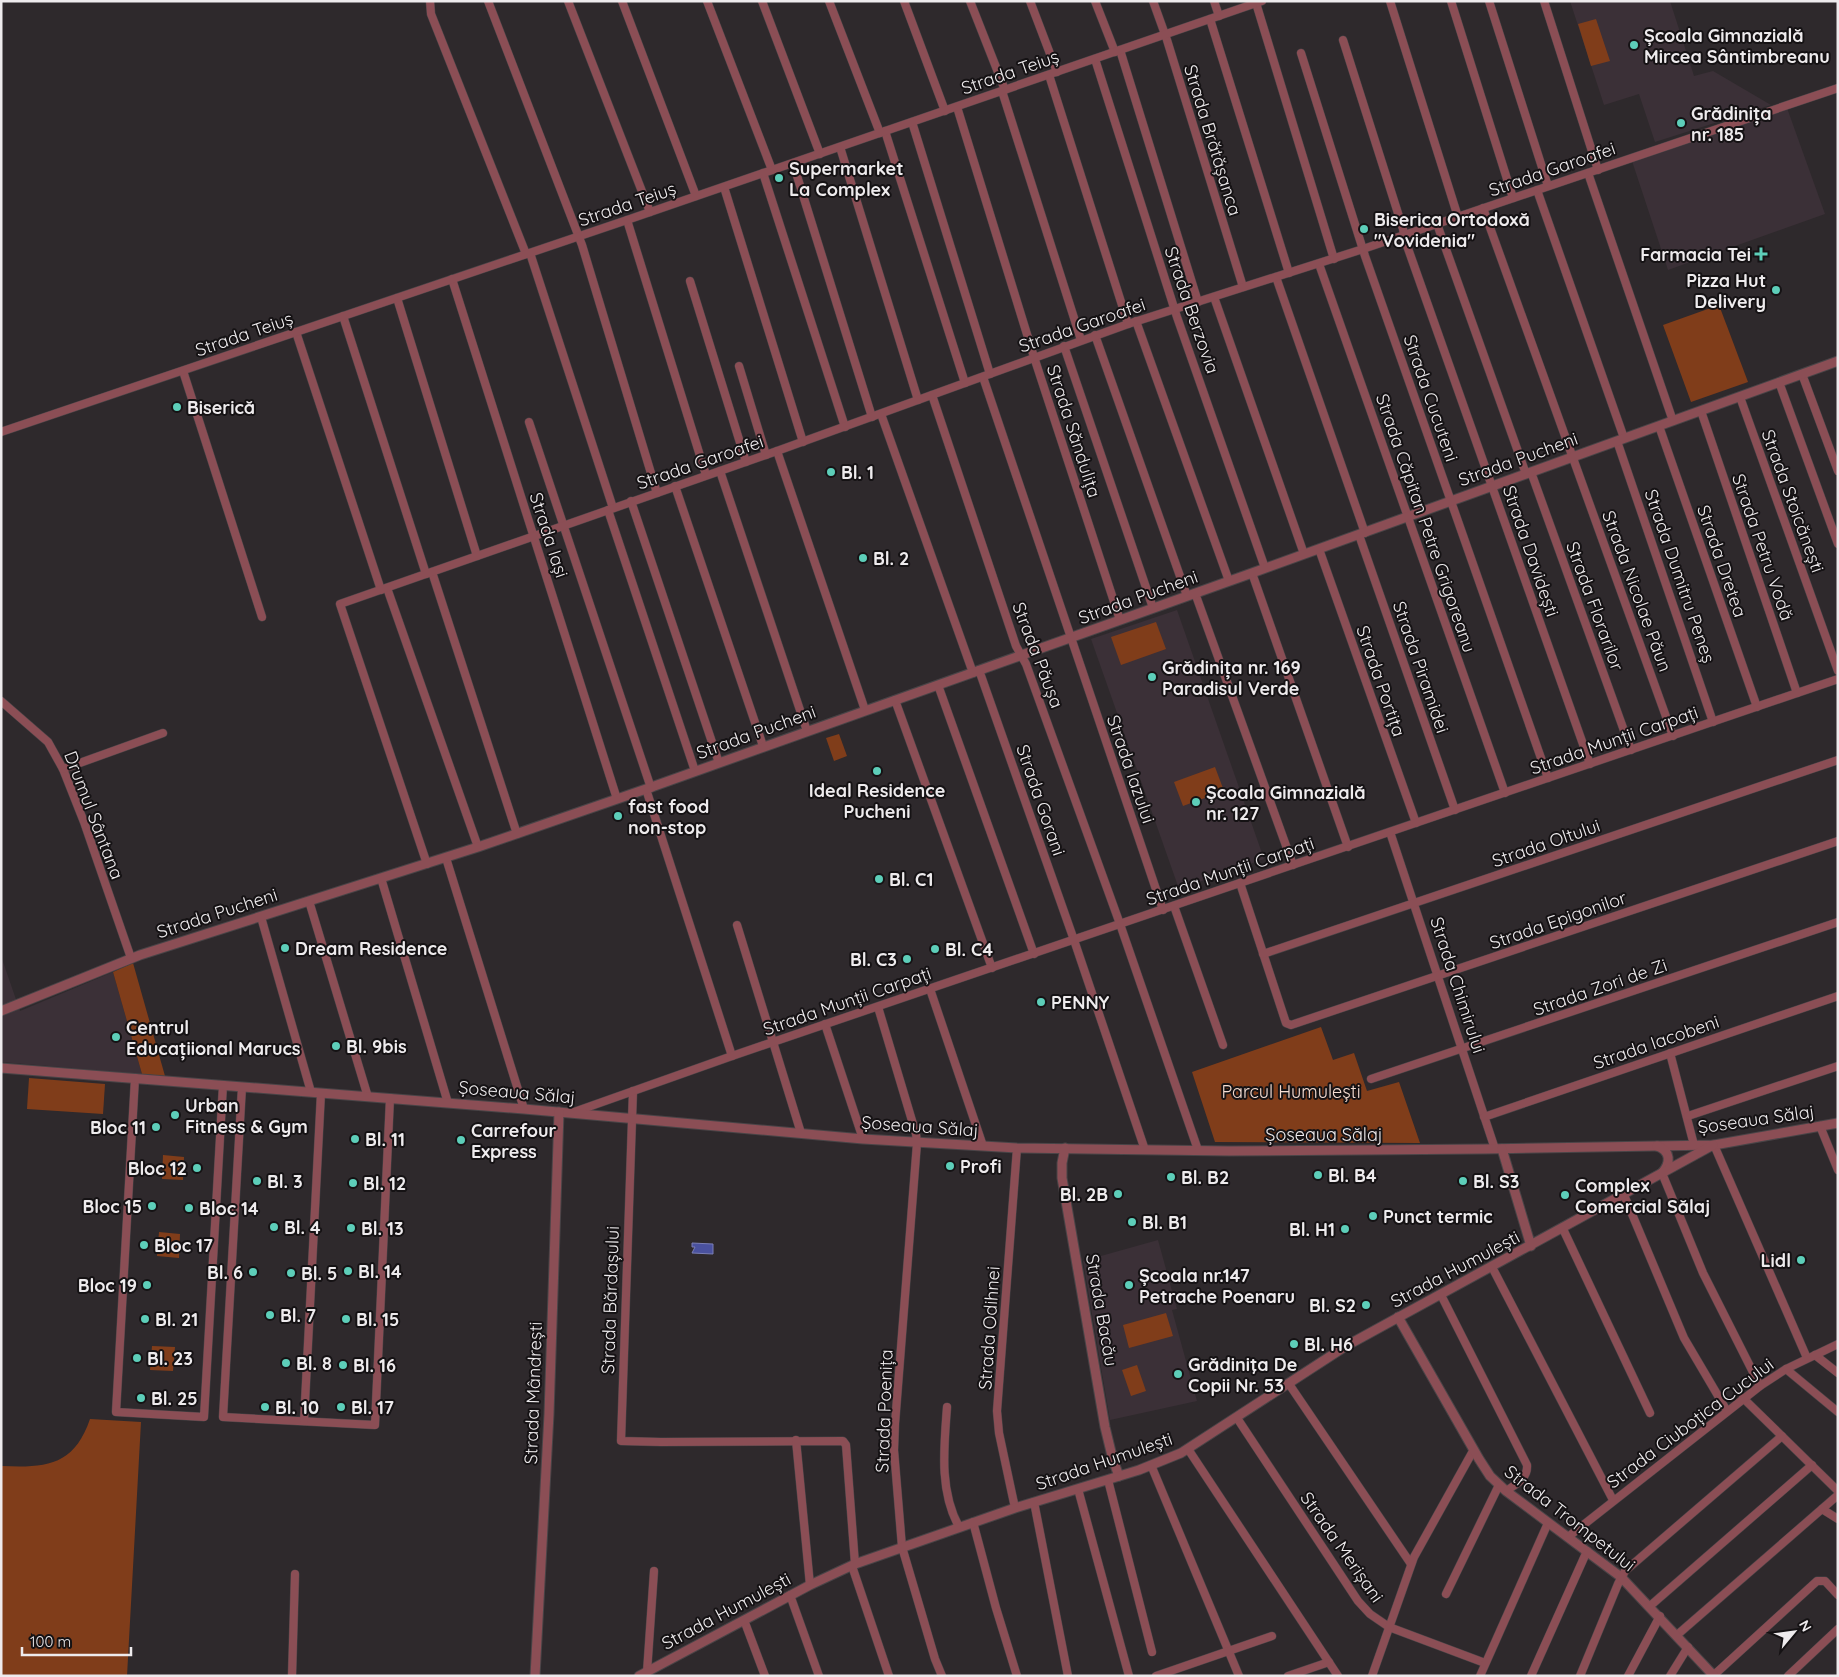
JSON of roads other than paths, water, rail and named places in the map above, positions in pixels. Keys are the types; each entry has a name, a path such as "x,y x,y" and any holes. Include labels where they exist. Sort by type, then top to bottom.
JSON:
{"street":[{"path":"430,1 431,14 528,254 695,771"},
{"path":"488,1 579,236 656,492"},
{"path":"568,1 650,212"},
{"path":"622,1 696,196"},
{"path":"706,1 772,170"},
{"path":"762,1 820,154"},
{"path":"829,1 883,132 965,383"},
{"path":"904,1 945,110"},
{"path":"970,1 1003,90 1081,340"},
{"path":"1030,1 1057,72"},
{"path":"1095,1 1117,51 1198,302"},
{"name":"Strada Brătășanca","path":"1153,1 1166,35 1243,288"},
{"path":"1214,1 1220,16"},
{"path":"1390,1 1458,217"},
{"path":"1451,1 1513,198"},
{"path":"1489,1 1548,186"},
{"path":"1544,1 1598,170"},
{"path":"1259,2 1334,258"},
{"name":"Strada Teiuș","path":"1,432 528,254 1259,2"},
{"path":"1210,19 1289,273"},
{"name":"Strada Davidești","path":"1343,40 1404,235 1590,764"},
{"name":"Strada Cucuteni","path":"1301,53 1363,249 1548,778"},
{"name":"Strada Berzovia","path":"1095,59 1175,309 1265,568"},
{"path":"1049,75 1132,322 1229,581"},
{"name":"Strada Garoafei","path":"427,864 340,604 803,442 1132,322 1319,264 1838,88"},
{"name":"Strada Săndulița","path":"957,107 1034,357 1120,620"},
{"name":"Strada Iazului","path":"912,122 987,375 1070,638 1163,910"},
{"path":"840,147 918,400"},
{"path":"793,163 872,417"},
{"path":"763,173 845,427"},
{"path":"1588,173 1673,421"},
{"path":"724,187 803,442"},
{"name":"Strada Dumitru Peneș","path":"1537,190 1714,722"},
{"name":"Strada Nicolae Păun","path":"1483,208 1673,736"},
{"path":"627,220 706,476"},
{"name":"Strada Florarilor","path":"1437,224 1631,750"},
{"name":"Strada Căpitan Petre Grigoreanu","path":"1319,264 1505,793"},
{"name":"Strada Piramidei","path":"1276,277 1455,810"},
{"name":"Strada Iași","path":"452,279 617,799"},
{"path":"690,280 746,462"},
{"path":"1214,297 1304,554"},
{"path":"397,298 477,556"},
{"path":"343,316 517,834"},
{"path":"296,332 384,589 478,847"},
{"path":"1095,335 1293,865"},
{"path":"1064,346 1154,608"},
{"name":"Strada Pucheni","path":"1,1011 131,958 517,834 1362,534 1572,456 1838,361"},
{"path":"739,366 766,455"},
{"path":"183,371 262,617"},
{"path":"1802,374 1838,471"},
{"path":"1779,382 1838,544"},
{"name":"Strada Păușa","path":"932,395 1016,646 1022,655 1120,924 1198,1150"},
{"name":"Strada Stoicănești","path":"1740,397 1838,671"},
{"name":"Strada Petru Vodă","path":"1701,411 1797,693"},
{"name":"Strada Gorani","path":"881,414 1074,940 1145,1150"},
{"path":"529,422 564,525 732,1056"},
{"name":"Strada Dretea","path":"1659,426 1757,707"},
{"path":"777,451 866,710"},
{"path":"720,471 807,731"},
{"path":"675,486 763,746"},
{"path":"631,501 719,762"},
{"name":"Strada Portița","path":"1319,549 1416,823"},
{"path":"1252,573 1348,847"},
{"name":"Strada Munții Carpați","path":"572,1113 825,1024 1838,679"},
{"path":"938,685 1034,954"},
{"path":"895,700 992,968"},
{"name":"Drumul Sântana","path":"1,701 48,742 63,769 84,822 131,958"},
{"path":"63,769 163,733"},
{"name":"Strada Oltului","path":"1263,954 1838,760"},
{"name":"Strada Chimirului","path":"1390,832 1484,1117 1498,1149 1531,1246"},
{"name":"Strada Epigonilor","path":"1263,954 1287,1025 1290,1025 1838,841"},
{"path":"446,858 524,1109"},
{"path":"381,878 448,1103"},
{"path":"1240,883 1263,954"},
{"path":"309,901 368,1097"},
{"path":"1174,906 1223,1045"},
{"path":"261,916 311,1092"},
{"name":"Strada Zori de Zi","path":"1371,1079 1838,922"},
{"path":"737,925 801,1133"},
{"path":"930,989 983,1146"},
{"name":"Strada Iacobeni","path":"1484,1117 1838,996"},
{"name":"Strada Poenița","path":"878,1007 917,1142 894,1450 902,1547 942,1676"},
{"path":"825,1024 863,1139"},
{"path":"1670,1053 1688,1116 1694,1145"},
{"path":"1688,1116 1838,1066"},
{"name":"Șoseaua Sălaj","path":"1,1068 524,1109 863,1139 1017,1148 1145,1150 1498,1149 1714,1145 1838,1122"},
{"path":"135,1078 116,1412 204,1417 223,1085"},
{"path":"242,1087 223,1417 375,1425 390,1098"},
{"path":"632,1119 633,1091"},
{"path":"304,1421 321,1093"},
{"name":"Strada Mândrești","path":"535,1676 548,1433 559,1112"},
{"name":"Strada Bărdașului","path":"632,1119 620,1438 623,1442 796,1440"},
{"path":"1820,1126 1838,1170"},
{"path":"1714,1145 1807,1358"},
{"name":"Strada Humulești","path":"643,1675 790,1595 853,1565 1015,1508 1151,1466 1188,1449 1346,1346 1714,1145"},
{"path":"1654,1146 1665,1150 1669,1158 1667,1166 1662,1173 1703,1273 1760,1386"},
{"name":"Strada Odihnei","path":"1015,1508 997,1416 1017,1148"},
{"name":"Strada Bacău","path":"1065,1148 1062,1178 1105,1427 1119,1476"},
{"path":"1624,1195 1684,1338 1727,1411"},
{"path":"1563,1229 1650,1413"},
{"path":"1492,1267 1613,1500"},
{"path":"1441,1295 1527,1465 1527,1472 1524,1478 1503,1488 1446,1594"},
{"name":"Strada Trompetului","path":"1398,1317 1473,1451 1490,1476 1548,1523 1621,1577 1660,1616 1714,1676"},
{"name":"Strada Ciuboțica Cucului","path":"1568,1537 1743,1398 1786,1369 1838,1344"},
{"path":"1815,1355 1838,1373"},
{"path":"1786,1369 1838,1412"},
{"path":"1289,1384 1411,1564"},
{"path":"1743,1398 1838,1491"},
{"path":"947,1407 943,1455 944,1472 950,1504 959,1527"},
{"name":"Strada Merișani","path":"1237,1418 1358,1601 1370,1614 1389,1627 1485,1662"},
{"path":"1580,1676 1621,1577 1625,1572 1782,1436"},
{"path":"810,1585 796,1440 843,1441 846,1445 853,1565 890,1676"},
{"path":"1188,1449 1338,1676"},
{"path":"1372,1676 1411,1564 1473,1451"},
{"path":"1650,1606 1812,1465"},
{"path":"1151,1466 1239,1676"},
{"path":"1108,1480 1152,1652"},
{"path":"1078,1489 1129,1676"},
{"path":"1677,1635 1838,1495"},
{"path":"1034,1502 1068,1676"},
{"path":"1822,1509 1838,1519"},
{"path":"973,1522 996,1608 1017,1676"},
{"path":"1480,1676 1548,1523"},
{"path":"1531,1676 1587,1551"},
{"path":"643,1675 654,1571"},
{"path":"292,1676 295,1574"},
{"path":"1714,1676 1819,1580 1825,1581 1838,1596"},
{"path":"790,1595 819,1676"},
{"path":"1628,1676 1660,1616"},
{"path":"744,1620 766,1676"},
{"path":"1788,1676 1838,1629"},
{"path":"1156,1676 1272,1636"},
{"path":"1670,1676 1688,1648"},
{"path":"1288,1676 1329,1662"}],"water":[{"path":"692,1243 713,1244 713,1254 692,1253 695,1247 692,1247"}],"place":[{"name":"Școala Gimnazială Mircea Sântimbreanu","path":"1634,45"},
{"name":"Grădinița nr. 185","path":"1681,123"},
{"name":"Supermarket La Complex","path":"779,178"},
{"name":"Biserica Ortodoxă \"Vovidenia\"","path":"1364,229"},
{"name":"Farmacia Tei","path":"1761,254"},
{"name":"Pizza Hut Delivery","path":"1776,290"},
{"name":"Biserică","path":"177,407"},
{"name":"Bl. 1","path":"831,472"},
{"name":"Bl. 2","path":"863,558"},
{"name":"Grădinița nr. 169 Paradisul Verde","path":"1152,677"},
{"name":"Ideal Residence Pucheni","path":"877,771"},
{"name":"Școala Gimnazială nr. 127","path":"1196,802"},
{"name":"fast food non-stop","path":"618,816"},
{"name":"Bl. C1","path":"879,879"},
{"name":"Dream Residence","path":"285,948"},
{"name":"Bl. C4","path":"935,949"},
{"name":"Bl. C3","path":"907,959"},
{"name":"PENNY","path":"1041,1002"},
{"name":"Centrul Educațiional Marucs","path":"116,1037"},
{"name":"Bl. 9bis","path":"336,1046"},
{"name":"Urban Fitness & Gym","path":"175,1115"},
{"name":"Bloc 11","path":"156,1127"},
{"name":"Bl. 11","path":"355,1139"},
{"name":"Carrefour Express","path":"461,1140"},
{"name":"Profi","path":"950,1166"},
{"name":"Bloc 12","path":"197,1168"},
{"name":"Bl. B4","path":"1318,1175"},
{"name":"Bl. B2","path":"1171,1177"},
{"name":"Bl. 3","path":"257,1181"},
{"name":"Bl. S3","path":"1463,1181"},
{"name":"Bl. 12","path":"353,1183"},
{"name":"Bl. 2B","path":"1118,1194"},
{"name":"Complex Comercial Sălaj","path":"1565,1195"},
{"name":"Bloc 15","path":"152,1206"},
{"name":"Bloc 14","path":"189,1208"},
{"name":"Punct termic","path":"1373,1216"},
{"name":"Bl. B1","path":"1132,1222"},
{"name":"Bl. 4","path":"274,1227"},
{"name":"Bl. 13","path":"351,1228"},
{"name":"Bl. H1","path":"1345,1229"},
{"name":"Bloc 17","path":"144,1245"},
{"name":"Lidl","path":"1801,1260"},
{"name":"Bl. 14","path":"348,1271"},
{"name":"Bl. 6","path":"253,1272"},
{"name":"Bl. 5","path":"291,1273"},
{"name":"Bloc 19","path":"147,1285"},
{"name":"Școala nr.147 Petrache Poenaru","path":"1129,1285"},
{"name":"Bl. S2","path":"1366,1305"},
{"name":"Bl. 7","path":"270,1315"},
{"name":"Bl. 21","path":"145,1319"},
{"name":"Bl. 15","path":"346,1319"},
{"name":"Bl. H6","path":"1294,1344"},
{"name":"Bl. 23","path":"137,1358"},
{"name":"Bl. 8","path":"286,1363"},
{"name":"Bl. 16","path":"343,1365"},
{"name":"Grădiniţa De Copii Nr. 53","path":"1178,1374"},
{"name":"Bl. 25","path":"141,1398"},
{"name":"Bl. 10","path":"265,1407"},
{"name":"Bl. 17","path":"341,1407"}],"park label":[{"name":"Parcul Humulești","path":"1291,1091"}]}
